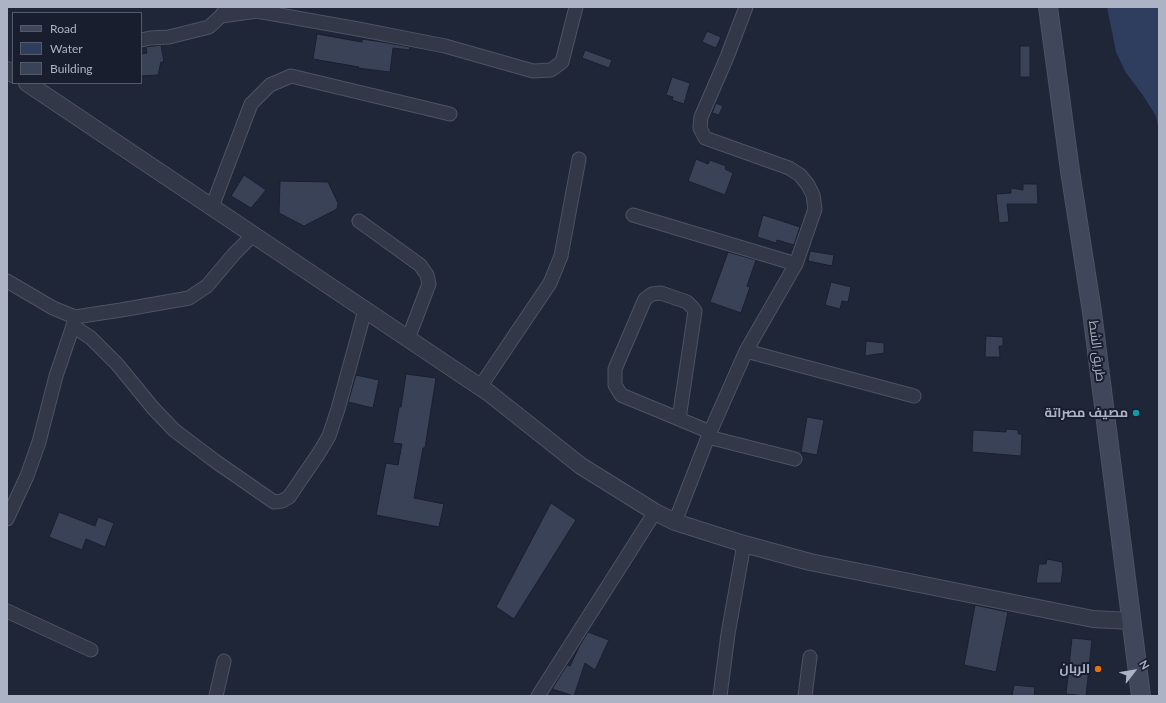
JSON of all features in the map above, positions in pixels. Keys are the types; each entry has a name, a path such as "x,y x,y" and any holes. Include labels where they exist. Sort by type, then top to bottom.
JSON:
{"main road":[{"name":"طريق الشط","path":"1048,7 1070,171 1092,312 1141,696"}],"street":[{"path":"142,40 170,37 209,27 224,12 257,11 350,27 445,46 533,71 551,70 562,62 576,7"},
{"path":"675,522 709,434 746,351 796,264 815,209 813,195 800,175 789,168 705,138 700,128 701,117 727,57 746,7"},
{"path":"212,207 251,104 270,85 291,76 450,114"},
{"path":"28,84 480,387 581,466 655,512 675,522 744,544 810,562 1093,619 1131,621"},
{"path":"480,387 550,283 561,256 579,159"},
{"path":"632,215 796,264"},
{"path":"359,220 420,266 427,275 429,284 408,339"},
{"path":"74,321 121,310 189,298 207,286 234,254 253,235"},
{"path":"7,281 74,321 117,364 153,408 174,430 274,502 282,501 289,497 329,436 338,409 365,310"},
{"path":"679,419 695,311 687,302 661,293 652,294 645,299 615,369 615,385 621,395 679,419 709,434 795,459"},
{"path":"7,519 27,476 56,376 74,321"},
{"path":"746,351 914,396"},
{"path":"538,696 655,512"},
{"path":"720,696 728,634 744,544"},
{"path":"7,611 91,650"},
{"path":"805,696 810,657"},
{"path":"216,696 224,661"}],"water":[{"path":"1107,7 1159,7 1159,130 1156,116 1126,73 1116,52"}],"building":[{"path":"707,31 721,37 716,48 702,42"},
{"path":"317,34 362,42 362,39 410,47 409,50 393,48 390,72 358,68 359,67 313,59"},
{"path":"161,45 164,62 161,62 158,75 142,76 142,54 147,53 146,47"},
{"path":"1020,46 1030,46 1030,77 1020,77"},
{"path":"585,50 612,60 609,68 582,58"},
{"path":"672,77 690,83 684,104 672,100 673,97 666,95"},
{"path":"716,103 723,106 719,115 712,113"},
{"path":"696,159 708,164 710,160 726,166 725,169 733,173 725,195 688,181"},
{"path":"244,175 266,190 251,208 231,196"},
{"path":"280,181 328,182 338,203 337,209 304,226 279,213"},
{"path":"1023,184 1037,184 1038,204 1007,204 1009,222 999,223 996,194 1011,193 1011,188 1023,190"},
{"path":"763,215 800,227 794,245 777,240 776,243 757,237"},
{"path":"810,251 834,255 832,266 808,261"},
{"path":"728,252 756,260 747,286 750,287 741,313 710,302"},
{"path":"831,282 851,287 848,302 842,301 840,309 825,305"},
{"path":"986,336 1003,337 1003,346 999,346 1000,357 985,357"},
{"path":"866,341 884,343 884,353 865,356"},
{"path":"406,374 436,378 425,448 423,448 414,498 444,504 439,527 376,515 386,463 398,465 402,444 393,443"},
{"path":"356,375 379,380 373,408 348,402"},
{"path":"807,417 824,420 817,455 801,452"},
{"path":"1006,429 1018,430 1018,434 1022,434 1021,456 972,452 973,430 1006,432"},
{"path":"551,503 576,520 514,619 496,607"},
{"path":"59,512 95,526 98,517 114,523 105,547 86,539 82,550 49,537"},
{"path":"1047,559 1062,562 1063,569 1061,583 1036,583 1039,564 1046,564"},
{"path":"975,605 1008,612 996,672 964,665"},
{"path":"588,632 609,640 595,670 585,663 574,696 552,689 567,665 570,666"},
{"path":"1072,638 1092,640 1086,696 1066,694"},
{"path":"1014,685 1035,687 1034,696 1012,696"}],"place":[{"name":"مصيف مصراتة","path":"1136,413"},
{"name":"الربان","path":"1098,669"}]}
